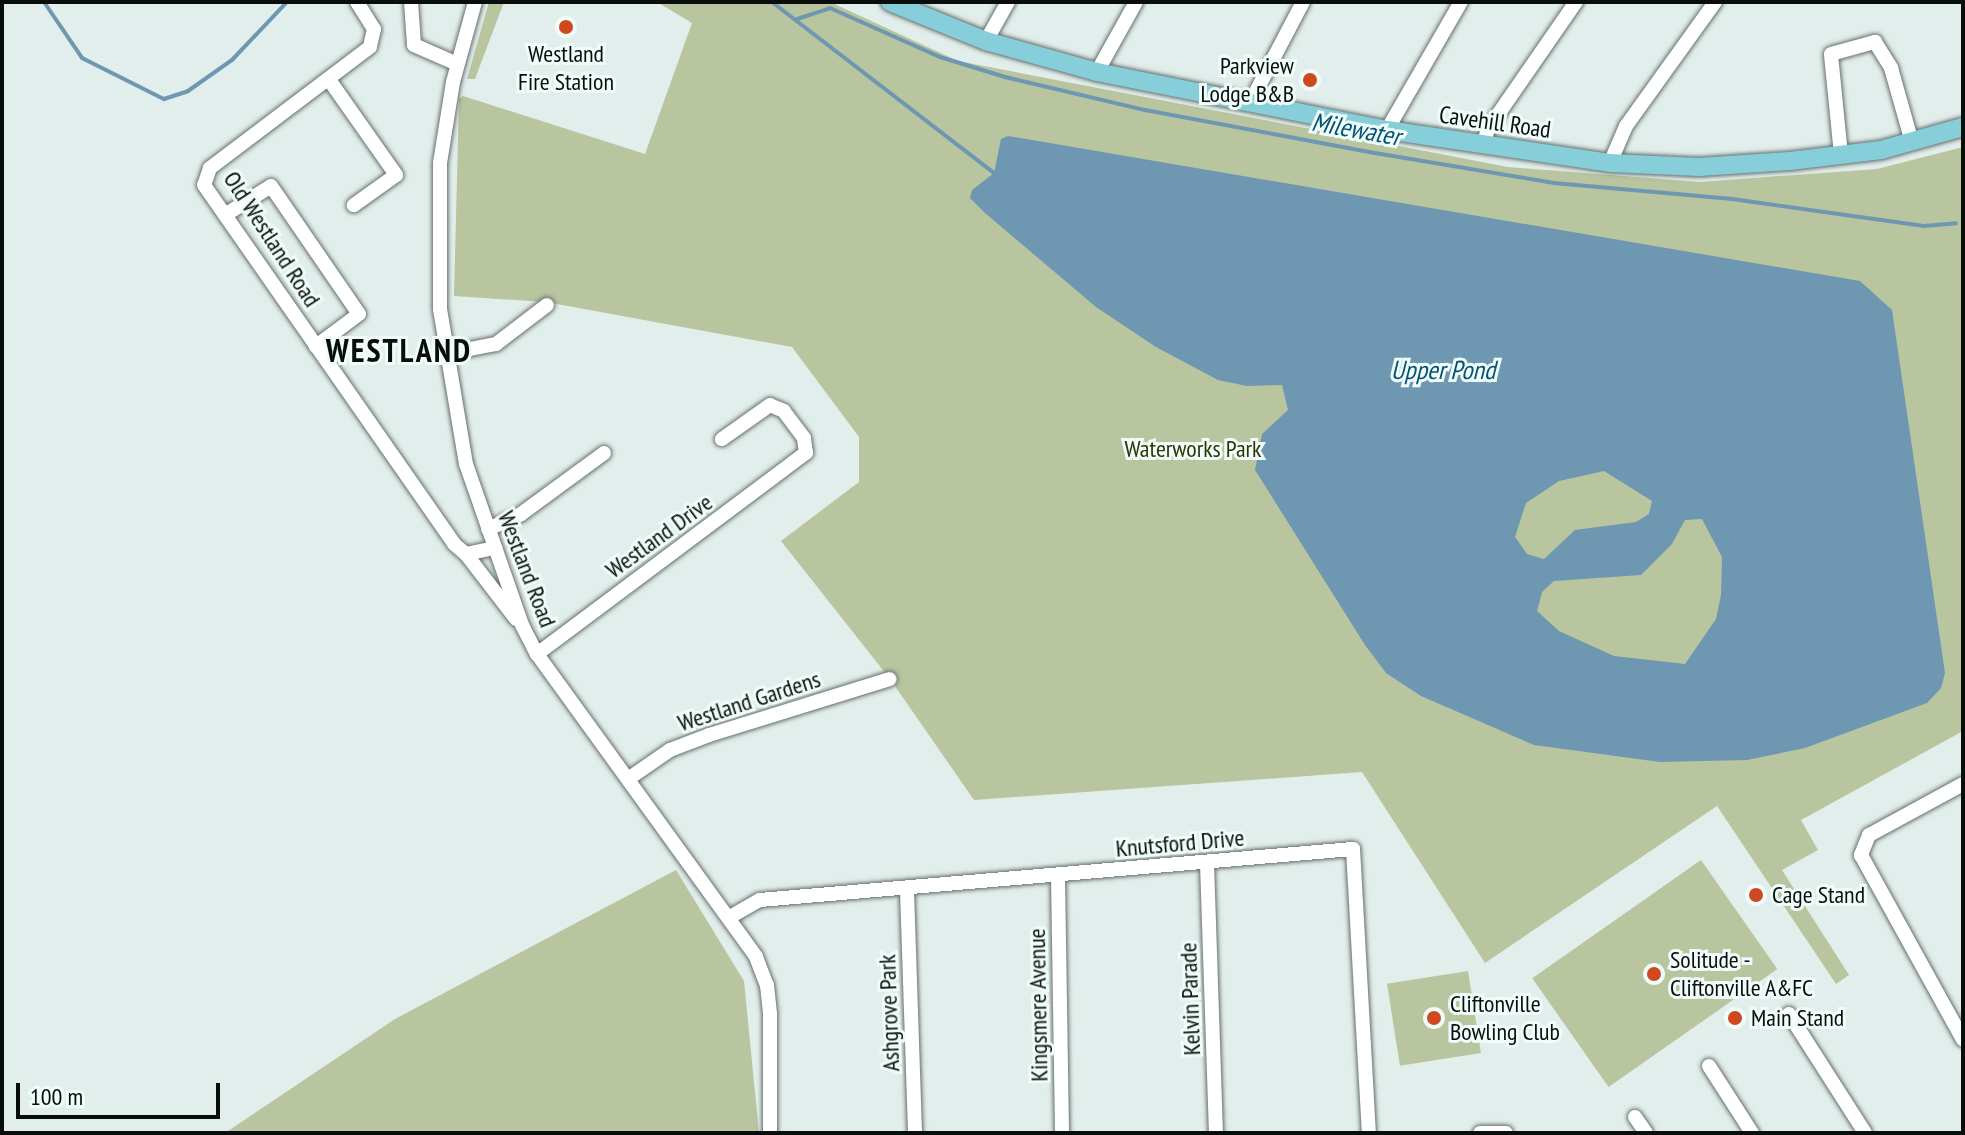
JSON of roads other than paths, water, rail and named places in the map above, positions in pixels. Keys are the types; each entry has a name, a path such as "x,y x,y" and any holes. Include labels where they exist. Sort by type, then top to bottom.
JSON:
{"main road":[{"name":"Cavehill Road","path":"890,2 986,41 1097,72 1387,130 1610,163 1699,167 1841,155 1912,142 1963,127"}],"street":[{"name":"Old Westland Road","path":"357,2 375,38 330,81 204,175 204,185 430,511 522,625"},
{"path":"411,2 414,45 457,64"},
{"name":"Westland Road","path":"475,2 457,64 440,163 445,354 466,464 522,625 537,654 730,917 767,985 770,1133"},
{"path":"986,41 1008,2"},
{"path":"1097,72 1136,2"},
{"path":"1250,103 1303,2"},
{"path":"1387,130 1461,2"},
{"path":"1610,163 1626,126 1715,2"},
{"path":"1483,146 1488,129 1570,4"},
{"path":"1841,155 1831,54 1875,42 1891,68 1912,142"},
{"path":"330,81 396,175 354,205"},
{"path":"225,215 271,186 287,209 359,314 316,346"},
{"path":"445,354 496,344 547,305"},
{"name":"Westland Drive","path":"537,654 806,453 804,438 784,411 770,405 722,439"},
{"path":"488,529 521,514 604,453"},
{"path":"466,554 495,548"},
{"name":"Westland Gardens","path":"628,779 670,750 709,735 890,679"},
{"path":"1963,784 1869,835 1861,855 1963,1040"},
{"name":"Knutsford Drive","path":"730,917 760,900 907,891 1357,852 1369,1133"},
{"name":"Kelvin Parade","path":"1207,863 1216,1133"},
{"name":"Kingsmere Avenue","path":"1058,877 1062,1133"},
{"name":"Ashgrove Park","path":"907,891 915,1133"},
{"path":"1789,1014 1865,1133"},
{"path":"1709,1066 1752,1133"},
{"path":"1635,1117 1646,1133"},
{"path":"1480,1133 1506,1133"}],"water":[{"name":"Upper Pond","path":"1008,136 1860,281 1892,310 1945,673 1941,688 1927,703 1805,748 1747,760 1660,762 1534,745 1421,696 1386,673 1365,645 1255,470 1262,434 1288,410 1282,385 1247,386 1218,380 1156,347 1096,307 985,213 970,198 972,190 994,173 1001,139","holes":["1604,471 1652,501 1649,514 1636,522 1575,530 1544,559 1527,554 1515,537 1526,503 1559,481","1702,519 1722,557 1721,595 1716,619 1685,664 1614,656 1559,631 1537,611 1542,592 1554,581 1641,575 1672,544 1685,520"]}],"waterway":[{"name":"Milewater","path":"44,2 82,58 164,99 188,91 232,60 287,2"},
{"path":"772,2 994,173"},
{"name":"Milewater","path":"797,19 830,8 940,57 1005,77 1145,110 1369,152 1554,183 1732,199 1924,226 1956,223"}],"place":[{"name":"Westland Fire Station","path":"566,27"},
{"name":"Parkview Lodge B&B","path":"1310,80"},
{"name":"Cage Stand","path":"1756,895"},
{"name":"Solitude - Cliftonville A&FC","path":"1654,974"},
{"name":"Cliftonville Bowling Club","path":"1434,1018"},
{"name":"Main Stand","path":"1735,1018"}],"district":[{"name":"WESTLAND","path":"399,350"}],"park label":[{"name":"Waterworks Park","path":"1193,449"}]}
